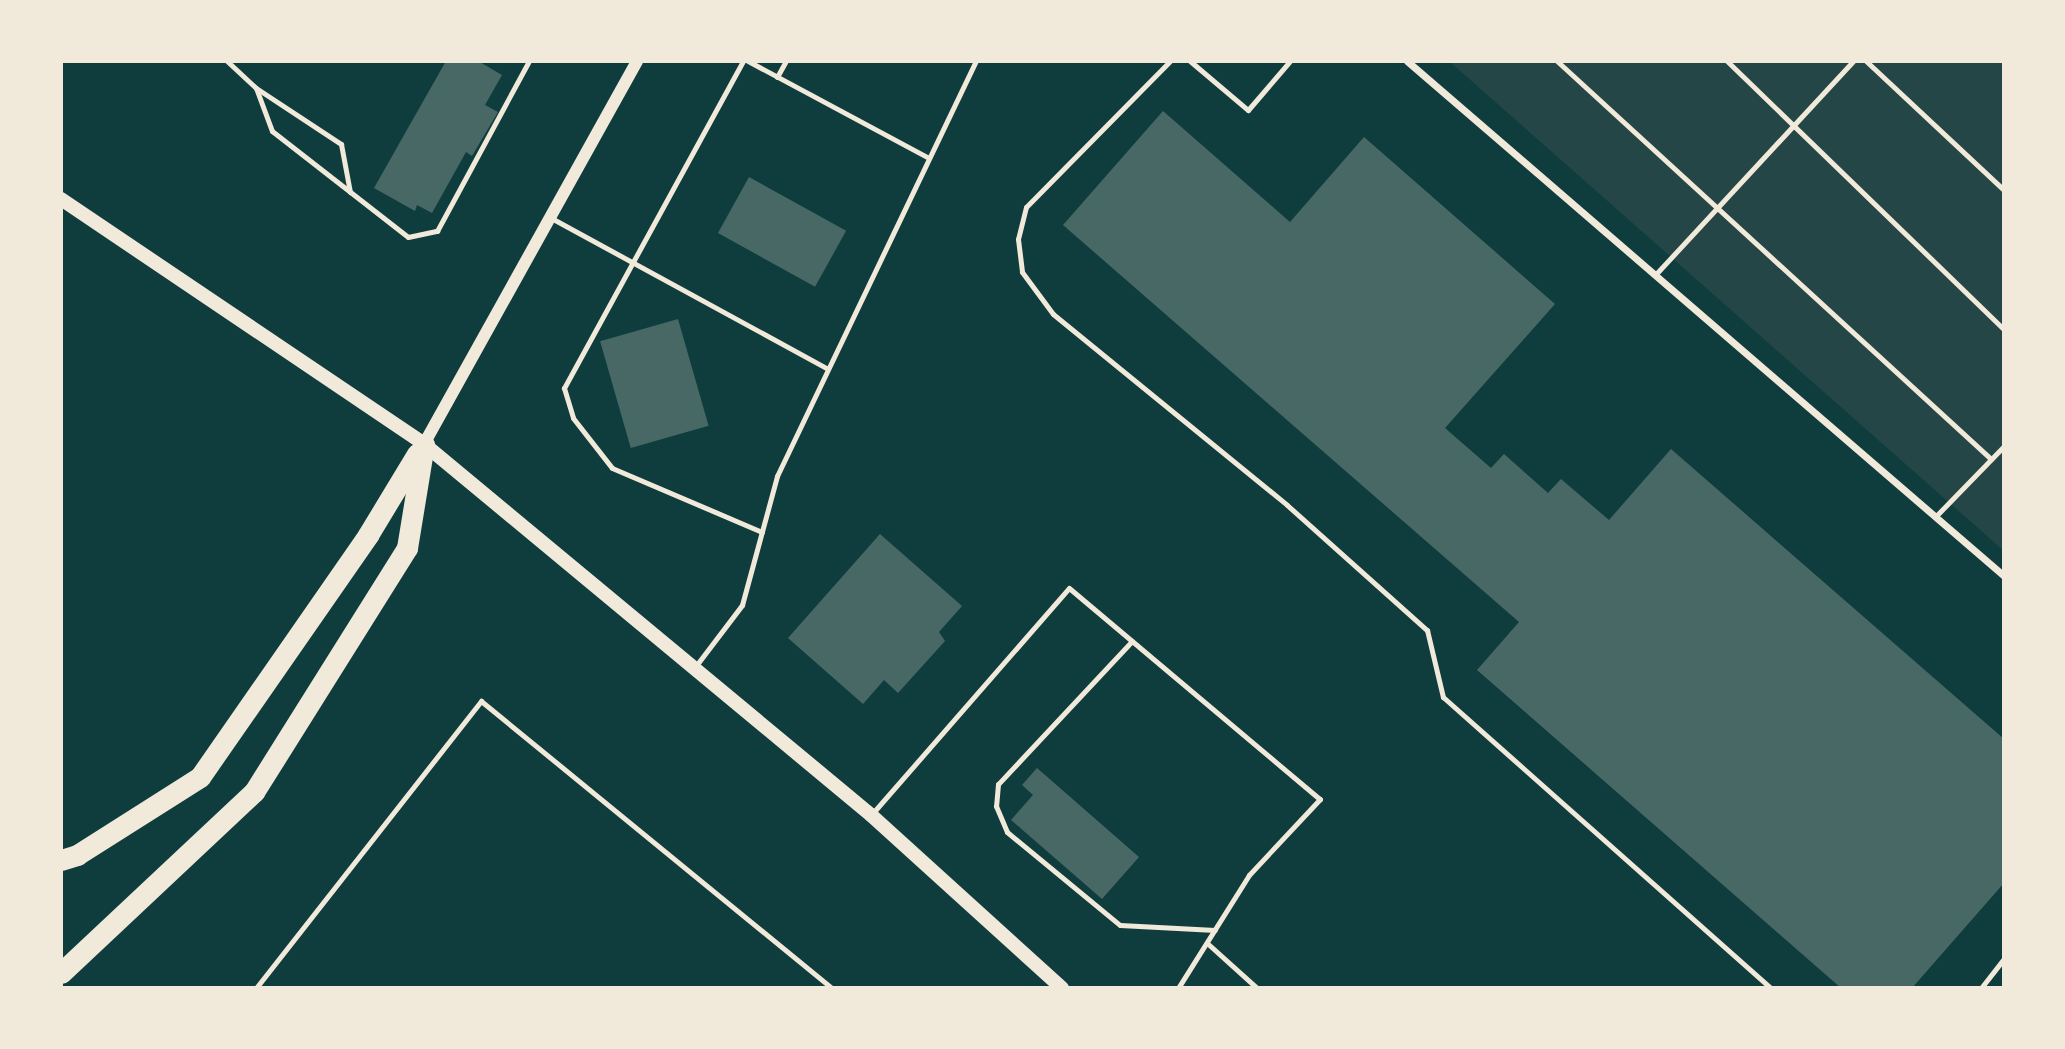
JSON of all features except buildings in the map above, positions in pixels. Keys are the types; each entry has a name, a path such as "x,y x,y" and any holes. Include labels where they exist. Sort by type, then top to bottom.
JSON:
{"highway":[{"path":"61,860 77,855 200,777 368,535 424,444"},
{"path":"61,973 254,792 407,548 424,444"}],"main road":[{"path":"61,199 424,444 871,815 1062,988"}],"street":[{"path":"424,444 553,219 637,61"},
{"path":"1407,61 2004,576"}],"lane":[{"path":"228,61 256,89 341,144 350,192"},
{"path":"256,89 272,131 408,237 437,232 529,61"},
{"path":"762,532 612,468 573,418 564,388 745,61 929,158"},
{"path":"777,77 786,61"},
{"path":"695,667 742,605 777,476 976,61"},
{"path":"1170,61 1026,207 1018,239 1022,272 1053,314 1287,505 1427,631 1443,697 1771,988"},
{"path":"1190,61 1248,110 1290,61"},
{"path":"1557,61 1991,459"},
{"path":"1727,61 2004,329"},
{"path":"1655,275 1853,61"},
{"path":"1866,61 2004,190"},
{"path":"553,219 828,369"},
{"path":"1936,517 2004,446"},
{"path":"871,815 1069,588 1320,799 1249,875 1178,988"},
{"path":"1132,641 998,784 996,806 1007,832 1120,925 1215,930"},
{"path":"256,988 481,701 832,988"},
{"path":"1207,943 1257,988"},
{"path":"1981,988 2004,959"}],"shaded area":[{"path":"1449,61 2004,61 2004,551"}]}
